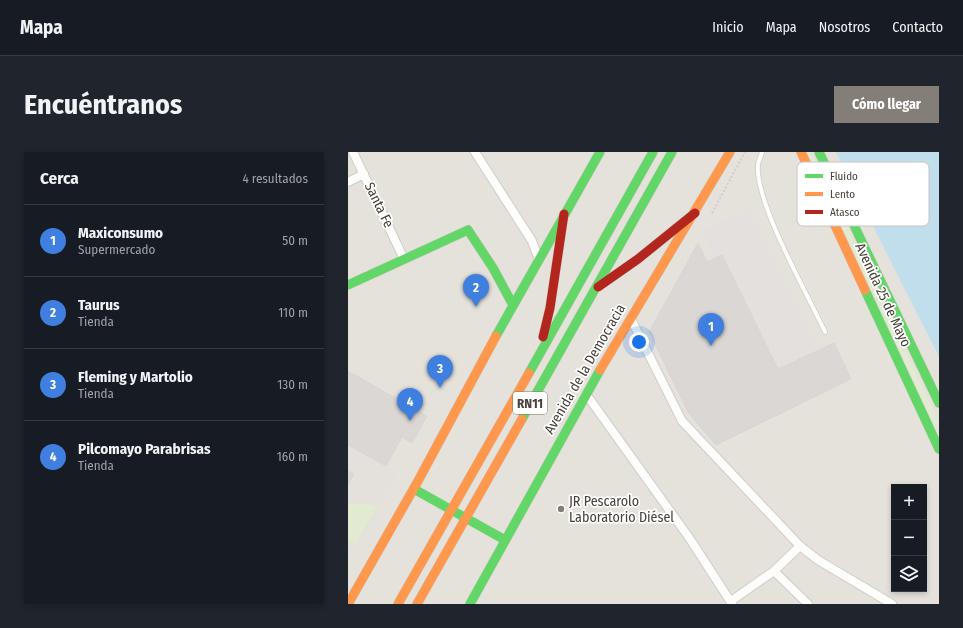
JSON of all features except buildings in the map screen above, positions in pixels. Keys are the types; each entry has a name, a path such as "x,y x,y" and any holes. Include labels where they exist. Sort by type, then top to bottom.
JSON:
{"main road":[{"name":"RN11","path":"348,604 414,489 513,305 600,152"},
{"name":"RN11","path":"398,604 653,152"},
{"name":"RN11","path":"417,604 672,152"},
{"name":"Avenida de la Democracia","path":"470,604 586,394 730,152"},
{"name":"Avenida 25 de Mayo","path":"801,152 806,162"},
{"name":"Avenida 25 de Mayo","path":"819,152 824,162"},
{"path":"594,290 638,259 695,213"},
{"name":"RN11","path":"535,362 545,332 550,308 564,214"},
{"name":"Avenida 25 de Mayo","path":"836,226 938,445"},
{"name":"Avenida 25 de Mayo","path":"854,226 939,403"},
{"path":"348,285 468,230 493,268 513,305"},
{"path":"414,489 466,516 505,540"}],"street":[{"name":"Santa Fe","path":"353,152 404,259"},
{"path":"474,152 532,241 539,260"},
{"path":"348,182 364,174"},
{"path":"631,319 682,421 700,442 800,546 818,560 892,604"},
{"path":"586,394 690,539 732,603 774,571 800,546"},
{"path":"774,571 808,604"}],"lane":[{"path":"762,152 758,164 760,188 771,219 826,332"}],"path":[{"path":"712,213 745,152"}],"shaded area":[{"path":"348,152 939,152 939,604 348,604"},
{"path":"749,209 819,350 778,369 722,255 715,258 702,232"},
{"path":"348,445 397,472 348,559"}],"green space":[{"path":"807,152 811,152 816,162 812,162"},
{"path":"842,226 846,226 939,422 938,425 934,424"},
{"path":"348,503 378,505 355,545 348,541"}],"water":[{"path":"836,152 939,152 939,357 873,226 929,226 929,162 841,162"}],"traffic: fast":[{"path":"496,336 600,152"},
{"path":"529,373 653,152"},
{"path":"522,419 672,152"},
{"path":"819,152 824,162"},
{"path":"854,226 939,403"},
{"path":"348,285 468,230 493,268 513,305"},
{"path":"865,290 939,449"},
{"path":"470,604 600,370"},
{"path":"414,489 505,540"}],"traffic: slow":[{"path":"600,370 730,152"},
{"path":"801,152 806,162"},
{"path":"835,226 865,290"},
{"path":"348,604 418,481 496,336"},
{"path":"398,604 529,373"},
{"path":"417,604 522,419"}],"traffic: jam":[{"path":"598,287 638,259 695,213"},
{"path":"543,337 550,308 564,214"}],"place":[{"name":"Taurus","path":"476,307"},
{"name":"Maxiconsumo","path":"711,346"},
{"name":"Fleming y Martolio","path":"440,388"},
{"name":"Pilcomayo Parabrisas","path":"410,421"},
{"name":"JR Pescarolo Laboratorio Diésel","path":"561,509"}]}
